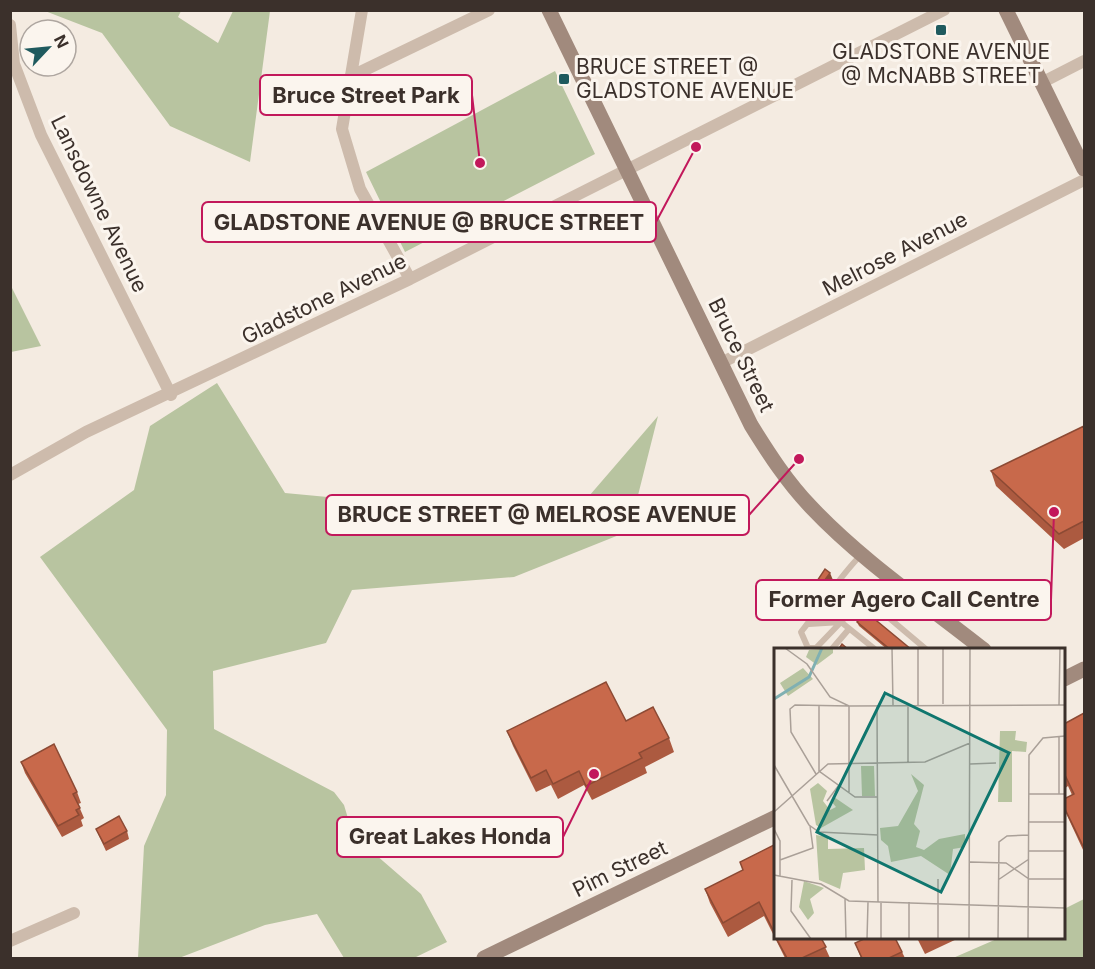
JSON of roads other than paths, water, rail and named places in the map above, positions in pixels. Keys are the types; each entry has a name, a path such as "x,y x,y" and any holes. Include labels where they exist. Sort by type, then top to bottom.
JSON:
{"main road":[{"name":"Bruce Street","path":"549,10 723,362 751,425 778,468 811,507 862,554 981,648"},
{"path":"1006,10 1084,169"},
{"path":"1065,678 1084,669"},
{"name":"Pim Street","path":"484,958 774,818"}],"street":[{"path":"362,10 342,129 360,189 410,279"},
{"path":"350,77 489,10"},
{"name":"Gladstone Avenue","path":"10,475 86,432 171,395 410,279 944,10"},
{"name":"Lansdowne Avenue","path":"10,25 14,64 42,135 171,395"},
{"path":"1041,83 1084,61"},
{"name":"Melrose Avenue","path":"723,362 1084,180"},
{"path":"10,941 74,913"}],"lane":[{"path":"810,648 805,645 801,636 843,575 862,554"},
{"path":"871,603 892,577"},
{"path":"814,648 820,645 842,622 863,596 925,648"},
{"path":"808,624 842,622 874,648"},
{"path":"833,648 849,628"}],"place":[{"name":"GLADSTONE AVENUE @ McNABB STREET","path":"941,30"},
{"name":"BRUCE STREET @ GLADSTONE AVENUE","path":"564,79"},
{"name":"GLADSTONE AVENUE @ BRUCE STREET","path":"696,147"},
{"name":"Bruce Street Park","path":"480,163"},
{"name":"BRUCE STREET @ MELROSE AVENUE","path":"799,459"},
{"name":"Former Agero Call Centre","path":"1054,512"},
{"name":"Great Lakes Honda","path":"594,774"}]}
